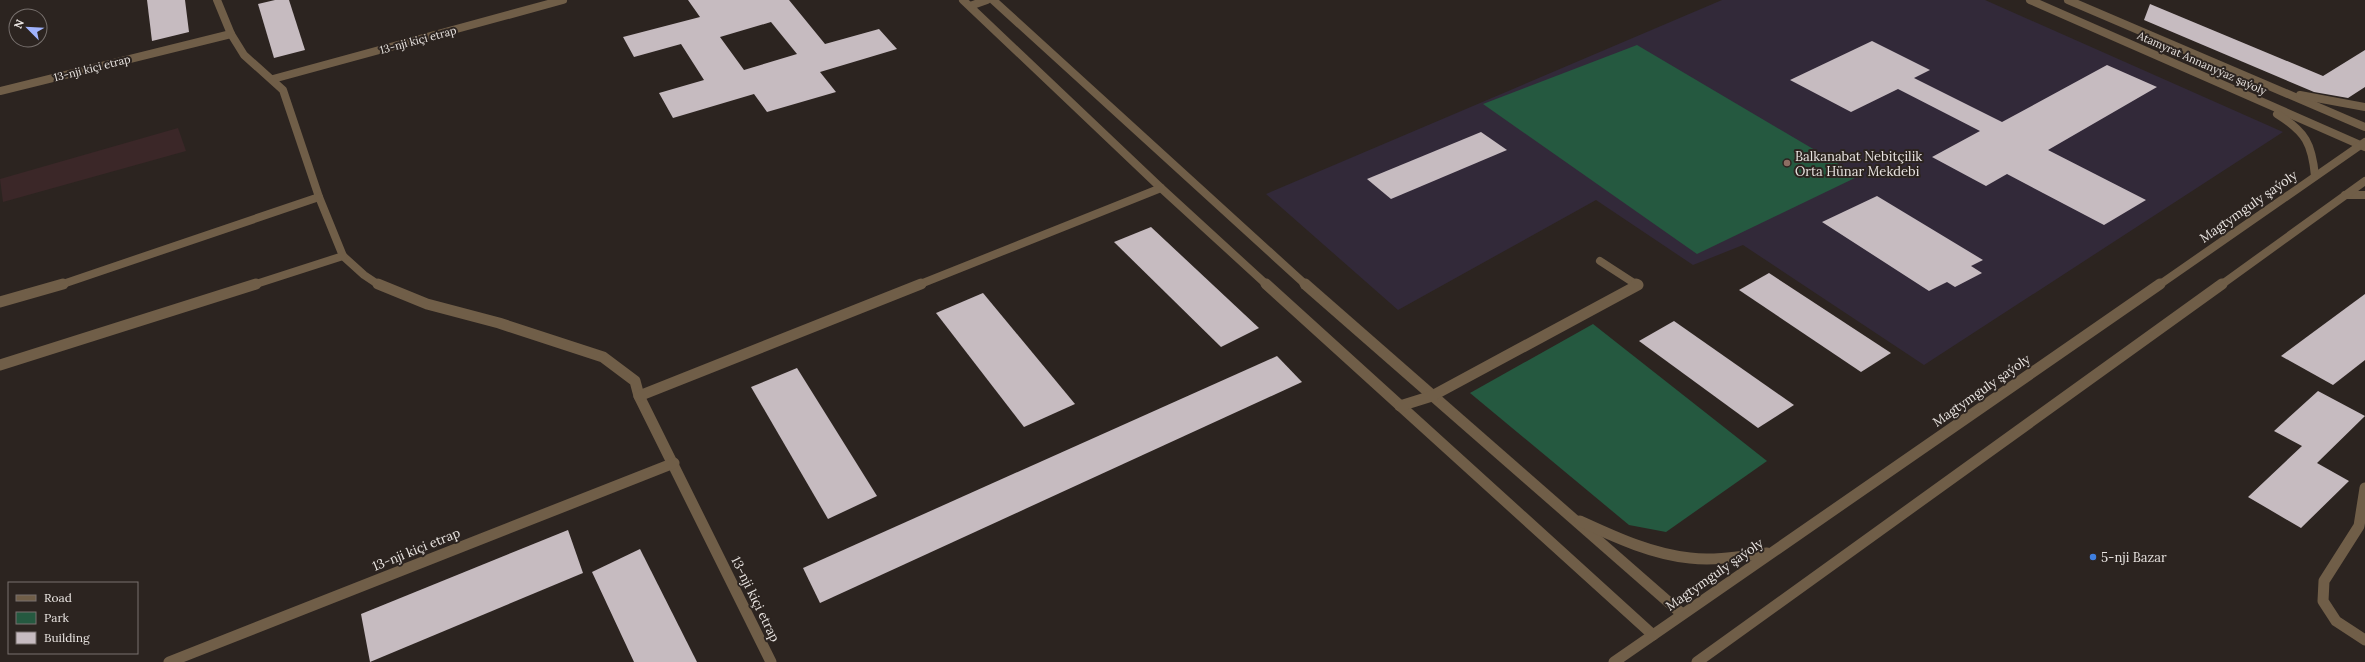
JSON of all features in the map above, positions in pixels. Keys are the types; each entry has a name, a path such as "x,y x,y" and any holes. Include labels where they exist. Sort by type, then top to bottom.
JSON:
{"street":[{"path":"0,365 343,256 319,197 283,90 273,79 244,55 231,34 217,0"},
{"name":"13-nji kiçi etrap","path":"273,79 563,0"},
{"path":"967,3 987,0"},
{"path":"993,0 1432,396 1681,613"},
{"name":"Atamyrat Annanyýaz şaýoly","path":"2030,0 2363,144"},
{"name":"Atamyrat Annanyýaz şaýoly","path":"2068,0 2365,127"},
{"path":"967,3 1161,188 1653,635"},
{"name":"13-nji kiçi etrap","path":"0,91 231,34"},
{"path":"2262,83 2301,95 2365,107"},
{"path":"2237,90 2287,120 2303,136 2313,153 2315,176"},
{"name":"Magtymguly şaýoly","path":"1614,662 1653,635 1681,613 2363,144"},
{"path":"1697,662 2365,181"},
{"path":"639,396 1161,188"},
{"path":"2345,195 2365,195"},
{"path":"0,302 28,295 319,197"},
{"name":"13-nji kiçi etrap","path":"343,256 364,275 383,287 427,304 499,323 603,357 635,381 639,396 674,463 771,662"},
{"path":"1400,406 1432,396 1638,285 1600,261"},
{"name":"13-nji kiçi etrap","path":"169,662 674,463"},
{"path":"2365,488 2359,526 2324,581 2323,601 2336,621 2365,640"},
{"path":"1571,517 1652,550 1691,558 1732,557 1769,553"}],"shaded area":[{"name":"Balkanabat Nebitçilik Orta Hünar Mekdebi","path":"1722,0 1985,0 2283,132 1924,365 1743,245 1693,265 1596,200 1398,310 1266,194"},
{"path":"178,128 186,151 3,202 0,179"}],"green space":[{"path":"1637,45 1859,176 1697,254 1483,104"},
{"path":"1593,324 1767,461 1666,532 1629,525 1470,393"}],"building":[{"path":"147,0 185,0 189,32 152,41"},
{"path":"275,0 289,0 305,50 274,58 258,4"},
{"path":"688,0 789,0 825,44 879,29 897,49 820,72 836,92 767,112 754,94 673,118 659,93 704,80 681,44 634,57 623,37 700,17","holes":["771,22 797,54 744,70 720,37"]},
{"path":"2150,4 2323,76 2365,50 2365,87 2348,98 2314,92 2144,20"},
{"path":"1872,41 1930,70 1914,78 2002,122 2107,65 2157,87 2048,150 2146,200 2104,225 2007,174 1986,186 1932,157 1980,131 1898,89 1851,112 1790,80"},
{"path":"1481,132 1507,150 1391,199 1367,179"},
{"path":"1877,196 1983,260 1971,266 1982,273 1955,287 1947,282 1929,291 1822,222"},
{"path":"1151,227 1259,328 1221,347 1114,242"},
{"path":"1769,273 1891,353 1861,372 1739,290"},
{"path":"983,293 1075,404 1024,427 936,313"},
{"path":"2365,294 2365,360 2333,385 2281,356"},
{"path":"1674,321 1794,405 1758,428 1639,341"},
{"path":"1277,356 1302,382 820,603 803,568"},
{"path":"797,368 877,496 828,519 751,387"},
{"path":"2318,391 2365,416 2317,463 2349,481 2301,528 2248,497 2302,446 2274,431"},
{"path":"568,530 583,573 370,662 361,614"},
{"path":"640,549 697,662 634,662 592,572"}],"place":[{"name":"Balkanabat Nebitçilik Orta Hünar Mekdebi","path":"1787,163"},
{"name":"5-nji Bazar","path":"2093,557"}]}
